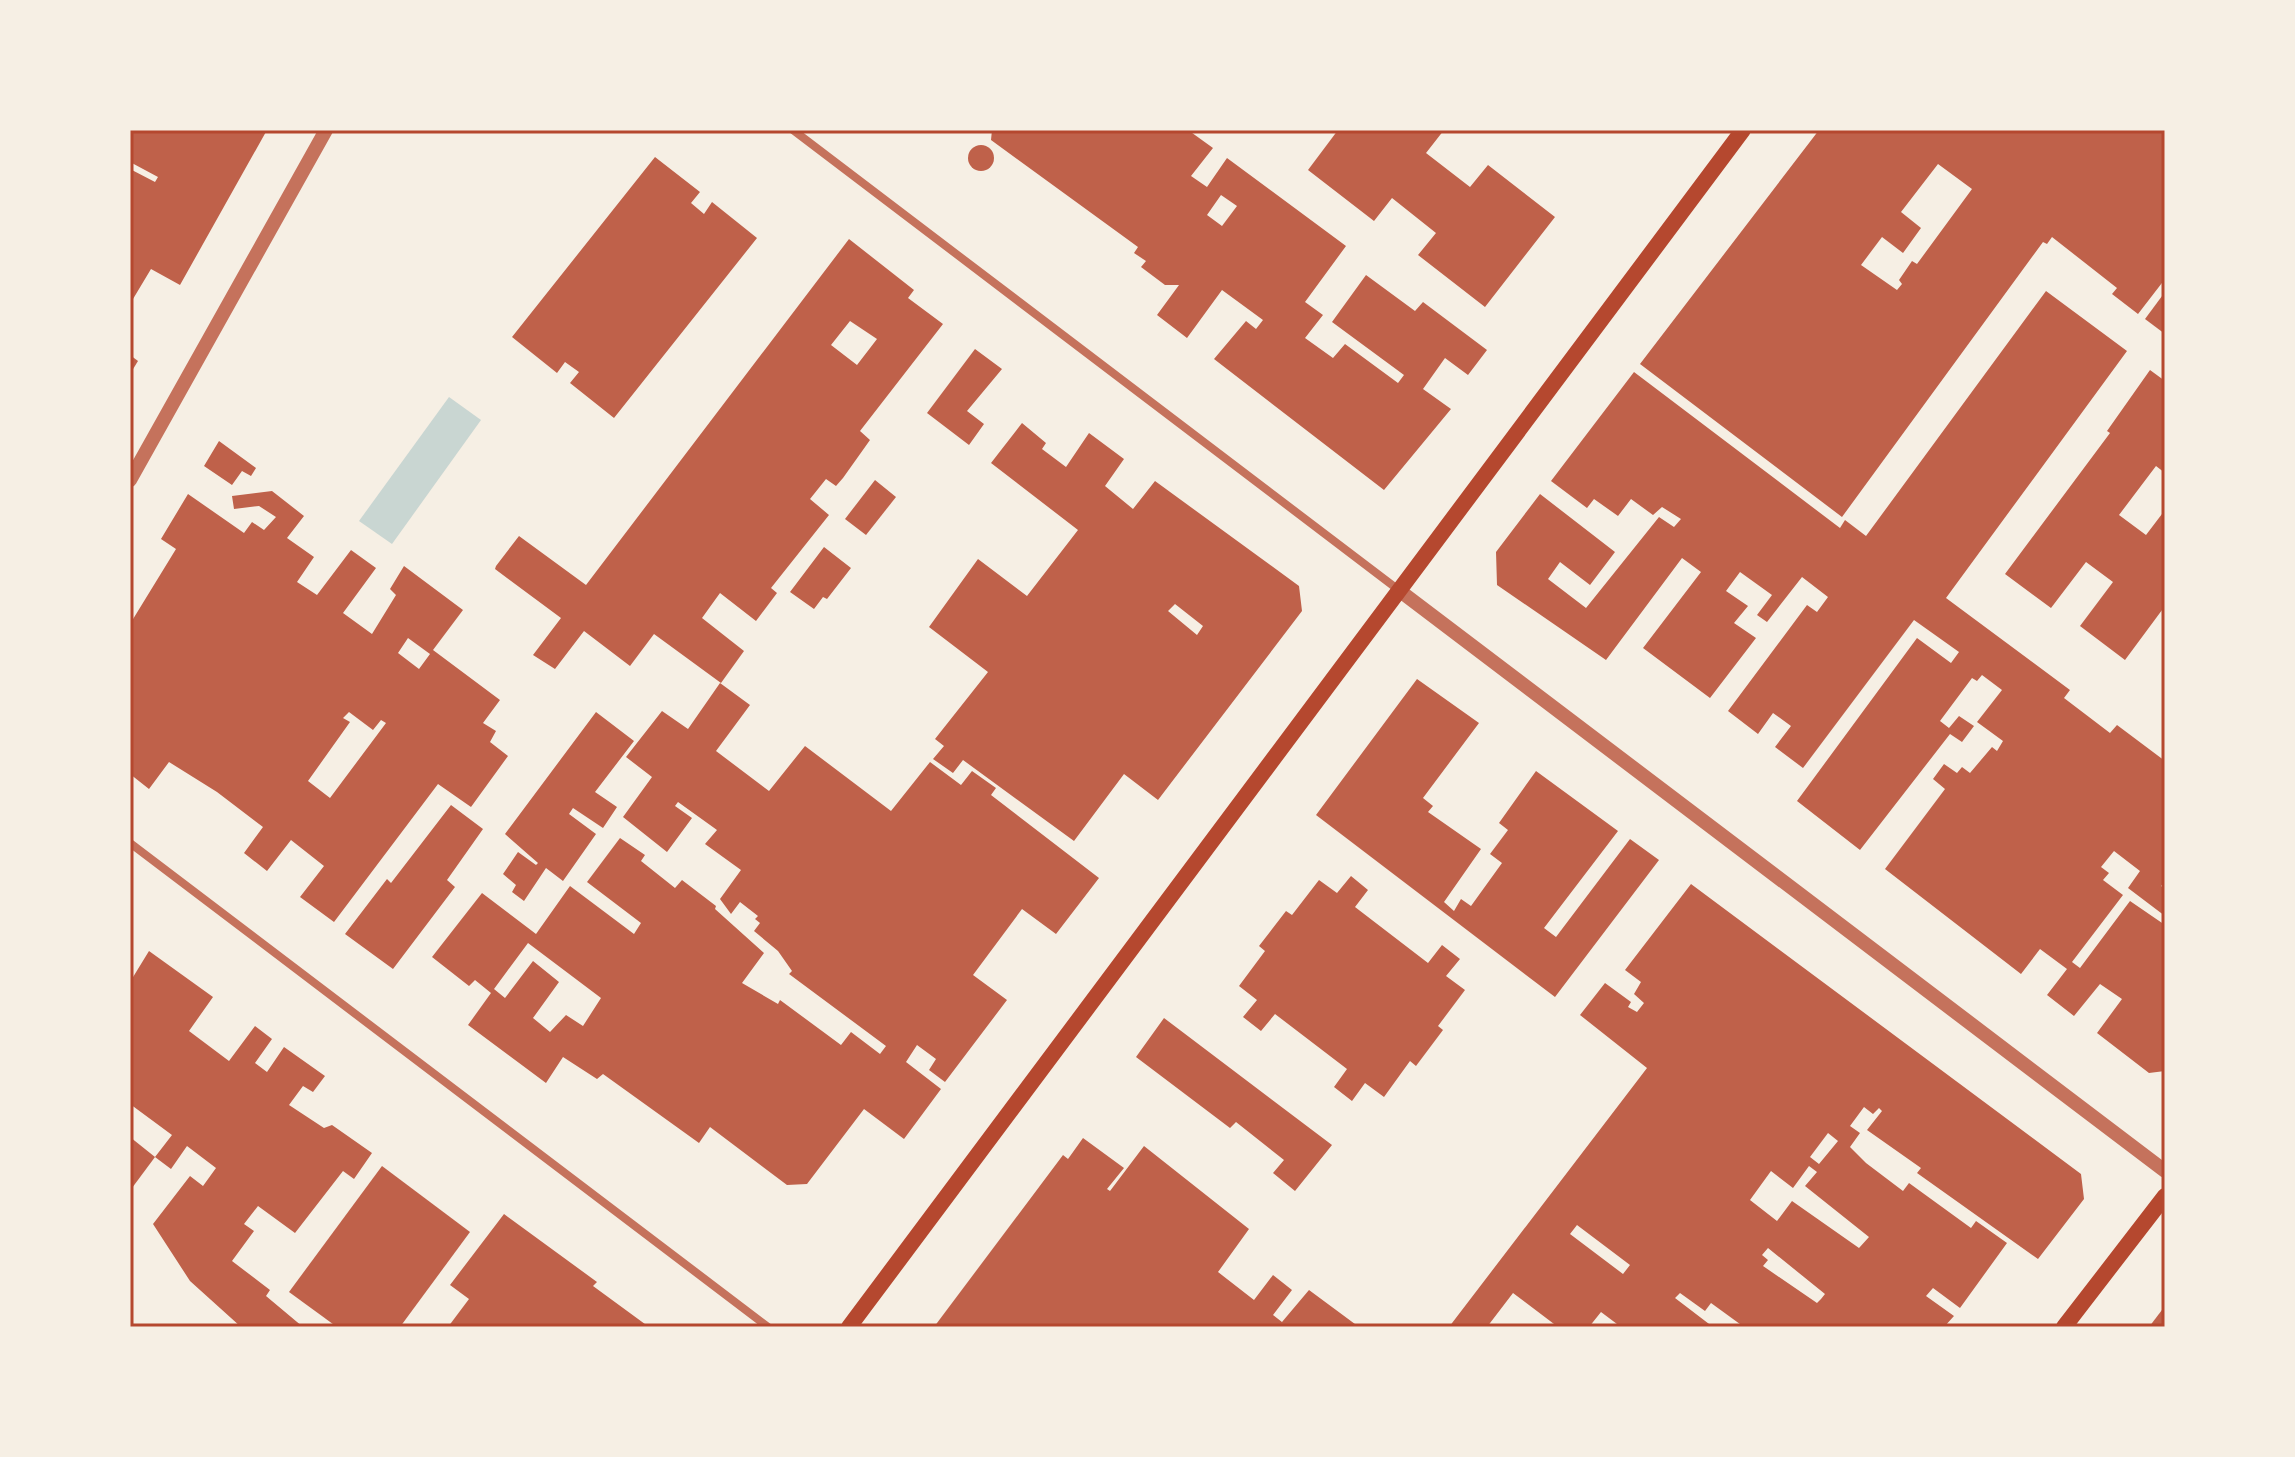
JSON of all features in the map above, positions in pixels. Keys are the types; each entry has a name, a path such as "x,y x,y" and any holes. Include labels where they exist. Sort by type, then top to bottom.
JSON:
{"main road":[{"path":"849,1327 1743,130"},
{"path":"2064,1327 2165,1196"}],"street":[{"path":"130,480 326,130"},
{"path":"793,130 2165,1171"},
{"path":"130,843 768,1327"}],"shaded area":[{"path":"449,397 481,420 392,544 359,521"}],"building":[{"path":"130,130 267,130 180,285 151,269 130,304 130,169 155,182 158,177 130,162"},
{"path":"992,130 1188,130 1213,148 1191,176 1207,187 1227,158 1346,246 1305,302 1323,315 1305,338 1333,358 1345,344 1398,383 1404,375 1332,322 1366,275 1415,311 1423,302 1487,350 1468,375 1445,358 1423,389 1451,409 1384,490 1214,359 1246,321 1256,329 1263,320 1222,290 1187,338 1157,315 1179,285 1165,285 1141,267 1146,261 1134,253 1138,247 991,140","holes":["1221,195 1237,206 1222,226 1207,215"]},
{"path":"1338,130 1444,130 1426,153 1470,187 1488,165 1555,217 1485,307 1418,255 1436,233 1392,198 1374,221 1308,170"},
{"path":"1819,130 2165,130 2165,279 2138,314 2112,294 2117,288 2052,237 2047,244 2043,242 1842,517 1640,364","holes":["1938,164 1972,189 1917,264 1912,261 1899,280 1902,284 1897,290 1861,265 1882,237 1903,253 1921,228 1901,212"]},
{"path":"981,145 990,149 994,158 990,167 981,171 972,167 968,158 972,149"},
{"path":"655,157 700,192 691,203 704,214 712,202 757,238 614,418 570,383 579,372 565,362 557,373 512,337"},
{"path":"849,239 914,290 908,298 943,324 860,431 870,440 843,478 836,486 826,479 810,499 829,515 771,588 777,593 756,621 720,593 702,618 744,651 721,683 654,634 630,666 584,631 555,669 533,655 561,618 495,569 519,536 586,585","holes":["850,321 877,339 857,365 831,345"]},
{"path":"2046,291 2127,351 1946,598 2070,690 2064,698 2110,733 2117,725 2165,761 2165,881 2161,886 2165,889 2165,916 2128,888 2140,871 2114,851 2101,867 2109,873 2103,880 2123,895 2072,962 2080,968 2130,901 2165,925 2165,1071 2149,1073 2097,1033 2122,999 2100,984 2074,1016 2047,995 2067,969 2040,949 2021,974 1885,869 1945,789 1933,779 1944,764 1957,773 1962,767 1970,773 1992,747 1997,751 2003,741 1977,722 2002,690 1982,675 1977,681 1972,678 1940,721 1949,728 1959,716 1974,726 1962,742 1950,734 1860,850 1797,801 1917,638 1951,663 1959,652 1914,620 1803,768 1775,747 1791,726 1773,713 1758,734 1728,711 1807,605 1817,612 1828,597 1802,577 1767,622 1757,615 1772,595 1740,572 1726,591 1748,606 1734,623 1756,638 1710,698 1643,648 1701,572 1682,558 1606,660 1497,585 1496,552 1540,494 1615,552 1590,585 1560,562 1548,579 1586,608 1659,517 1674,527 1681,519 1662,507 1653,515 1631,499 1618,516 1594,499 1587,508 1551,481 1634,372 1840,528 1845,520 1866,536"},
{"path":"2165,292 2165,334 2145,319"},
{"path":"975,349 1002,369 967,411 984,424 969,445 927,413"},
{"path":"130,355 138,361 130,374"},
{"path":"2150,370 2165,381 2165,473 2156,466 2119,515 2146,535 2165,510 2165,606 2125,660 2080,626 2113,582 2086,562 2051,608 2005,574 2110,433 2107,431"},
{"path":"1022,423 1046,443 1042,449 1066,467 1089,433 1124,459 1105,486 1133,509 1155,481 1299,586 1302,611 1158,800 1124,774 1074,841 963,760 953,773 933,759 944,746 935,739 988,672 929,627 978,559 1027,596 1078,530 991,463","holes":["1175,604 1203,626 1197,635 1168,611"]},
{"path":"219,441 256,468 251,476 242,471 232,485 204,466"},
{"path":"875,480 896,497 866,535 845,519"},
{"path":"272,491 304,516 287,538 314,557 297,582 317,595 351,550 376,568 343,613 372,634 396,595 390,589 404,566 463,610 433,650 500,700 483,723 496,731 490,742 508,756 471,807 438,784 334,922 300,897 324,866 291,840 267,871 244,853 263,827 217,792 169,762 149,789 130,774 130,624 176,549 161,539 188,494 244,533 252,522 264,530 276,517 259,506 234,509 232,496","holes":["408,638 430,654 419,669 398,653","349,712 373,730 381,720 386,723 330,798 308,781 350,722 343,718"]},
{"path":"824,547 851,568 827,599 823,597 814,609 790,592"},
{"path":"1417,679 1479,723 1423,798 1433,806 1428,812 1481,849 1444,902 1454,911 1461,899 1471,906 1502,863 1490,854 1508,830 1499,823 1536,771 1618,831 1544,928 1556,937 1630,839 1659,860 1555,997 1316,815"},
{"path":"720,683 750,705 716,751 769,791 805,746 891,811 930,762 961,785 972,771 996,788 991,795 1099,878 1056,934 1022,909 973,975 1007,1000 945,1082 929,1070 936,1059 917,1045 906,1062 941,1089 904,1139 864,1109 807,1184 787,1185 710,1127 699,1143 603,1074 597,1079 563,1057 546,1083 468,1025 491,993 475,980 469,986 432,957 482,893 536,934 570,886 634,934 641,923 587,882 620,838 645,855 641,861 675,888 682,880 716,906 715,909 764,953 742,983 778,1004 780,1000 841,1045 851,1032 880,1054 886,1046 789,974 792,971 778,951 754,931 760,923 755,919 758,916 740,902 731,914 720,899 741,870 705,844 717,830 678,802 675,806 692,818 667,852 623,817 652,777 626,757 662,711 688,729","holes":["528,943 601,998 583,1026 566,1015 550,1032 533,1018 559,982 533,961 505,998 494,989"]},
{"path":"596,712 634,741 595,792 617,807 603,828 573,808 569,814 596,834 563,881 546,868 524,901 512,892 516,885 503,874 518,852 536,865 538,863 505,834"},
{"path":"451,805 483,829 447,880 455,887 393,969 345,934 387,879 391,883"},
{"path":"1351,876 1368,890 1355,907 1428,963 1442,945 1460,959 1446,976 1465,990 1438,1026 1443,1030 1416,1066 1410,1061 1384,1097 1365,1083 1352,1101 1334,1087 1347,1069 1275,1014 1261,1031 1243,1017 1257,1000 1239,986 1265,951 1259,946 1286,911 1292,915 1319,880 1337,893"},
{"path":"1691,884 2081,1174 2084,1199 2038,1259 1917,1173 1921,1168 1867,1130 1882,1111 1879,1108 1873,1114 1864,1107 1850,1126 1860,1133 1850,1147 1866,1163 1903,1191 1909,1183 1971,1228 1976,1221 2007,1243 1960,1308 1933,1288 1926,1296 1954,1316 1944,1327 1744,1327 1711,1303 1705,1311 1680,1293 1675,1298 1713,1327 1621,1327 1601,1312 1589,1327 1558,1327 1513,1293 1487,1327 1449,1327 1647,1068 1580,1015 1605,983 1631,1002 1628,1007 1637,1012 1644,1003 1634,994 1641,982 1625,970","holes":["1828,1133 1838,1141 1819,1164 1810,1157","1809,1166 1817,1172 1805,1186 1869,1237 1859,1248 1792,1201 1777,1221 1750,1200 1771,1171 1793,1188","1577,1225 1630,1265 1623,1274 1570,1234","1768,1248 1825,1294 1817,1303 1763,1266 1768,1260 1762,1255"]},
{"path":"149,951 213,997 189,1031 229,1061 255,1026 272,1039 255,1063 267,1072 284,1047 325,1076 313,1092 303,1086 289,1105 324,1128 332,1125 372,1153 354,1179 343,1171 295,1233 258,1206 244,1224 254,1231 232,1261 270,1290 266,1296 303,1327 241,1327 190,1281 153,1224 190,1176 203,1186 216,1168 187,1146 171,1169 155,1157 172,1135 130,1104 130,982"},
{"path":"1164,1018 1332,1145 1295,1191 1273,1173 1284,1160 1236,1122 1230,1128 1136,1057"},
{"path":"130,1137 155,1157 132,1188 130,1185"},
{"path":"1083,1138 1124,1168 1107,1189 1110,1191 1144,1146 1249,1229 1218,1272 1254,1300 1273,1275 1292,1290 1273,1315 1282,1322 1309,1290 1359,1327 934,1327 1063,1155 1068,1159"},
{"path":"382,1166 470,1232 400,1327 337,1327 289,1292"},
{"path":"504,1214 597,1282 593,1286 649,1327 448,1327 469,1299 450,1285"},
{"path":"2165,1306 2165,1327 2149,1327"}]}
